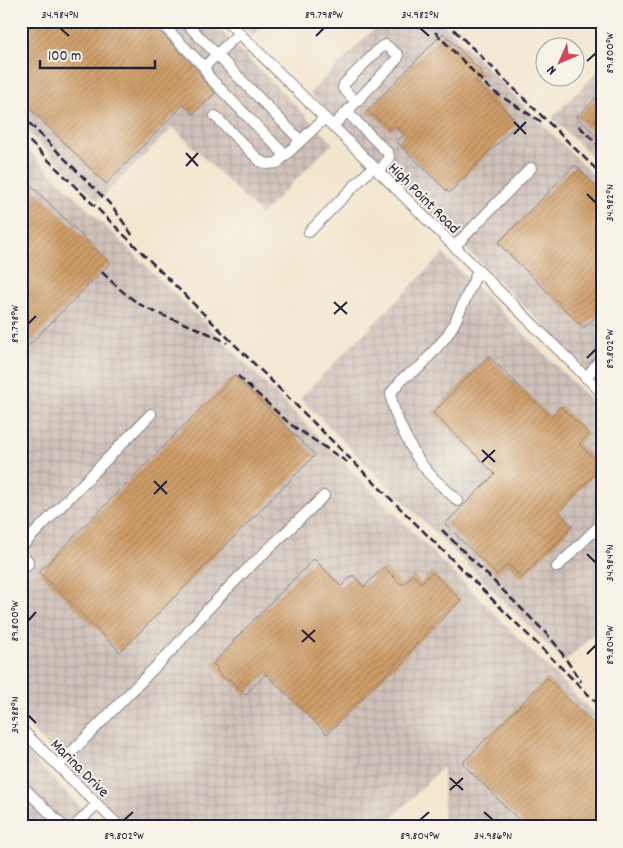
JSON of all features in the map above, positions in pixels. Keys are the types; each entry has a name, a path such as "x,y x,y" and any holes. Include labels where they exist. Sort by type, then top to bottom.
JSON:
{"street":[{"path":"159,21 204,67 209,77 285,155"},
{"path":"184,21 301,141"},
{"name":"High Point Road","path":"227,21 602,394"},
{"path":"204,67 238,32"},
{"path":"333,126 347,112 398,58 398,55 386,45 381,47 344,84 343,88 356,102"},
{"path":"309,232 389,157 388,153 347,112"},
{"path":"215,116 260,161 268,164 277,163 325,118"},
{"path":"454,247 531,168"},
{"path":"458,501 426,470 395,416 391,393 403,378 420,367 446,337 461,310 478,271"},
{"path":"586,378 602,357"},
{"path":"21,547 151,414"},
{"path":"58,766 174,648 226,590 324,496"},
{"path":"557,567 602,523"},
{"path":"21,553 28,560 28,564 21,572"},
{"name":"Marina Drive","path":"21,729 120,827"},
{"path":"21,786 64,827"},
{"path":"74,827 97,804"}],"shaded area":[{"path":"21,21 211,21 333,143 261,214 173,127 98,201 21,125"},
{"path":"238,21 268,21 253,36"},
{"path":"382,21 440,21 602,184 602,384 310,93"},
{"path":"602,67 602,166 552,118 581,88 586,88 586,83"},
{"path":"21,144 208,326 602,722 602,827 444,827 443,767 383,827 129,827 21,719"},
{"path":"443,254 602,411 602,625 565,662 300,398"},
{"path":"21,747 100,827 21,827"}],"building":[{"path":"28,21 150,21 198,71 204,82 215,93 193,114 183,105 106,184 21,100 21,29"},
{"path":"443,33 483,73 475,81 518,123 449,193 397,142 404,134 395,126 391,131 367,111"},
{"path":"602,92 602,141 577,117"},
{"path":"575,165 602,192 602,310 584,328 498,243"},
{"path":"21,176 110,263 21,353"},
{"path":"488,356 550,416 560,406 589,434 579,444 602,467 559,512 573,526 522,578 508,564 497,575 445,524 495,474 433,413"},
{"path":"234,375 315,455 120,652 39,572"},
{"path":"314,559 341,586 353,575 364,587 384,567 402,585 413,575 421,583 432,572 461,600 327,734 266,674 245,695 229,679 227,681 213,664 233,641"},
{"path":"547,678 602,732 602,827 526,827 462,763"}],"railway":[{"path":"445,21 602,175"},
{"path":"435,32 491,90 543,123"},
{"path":"21,115 112,206 133,236"},
{"path":"579,126 602,149"},
{"path":"21,133 602,708"},
{"path":"102,272 141,305 227,343"},
{"path":"238,376 290,424 347,462"},
{"path":"442,530 544,631 557,646 581,682"}]}
